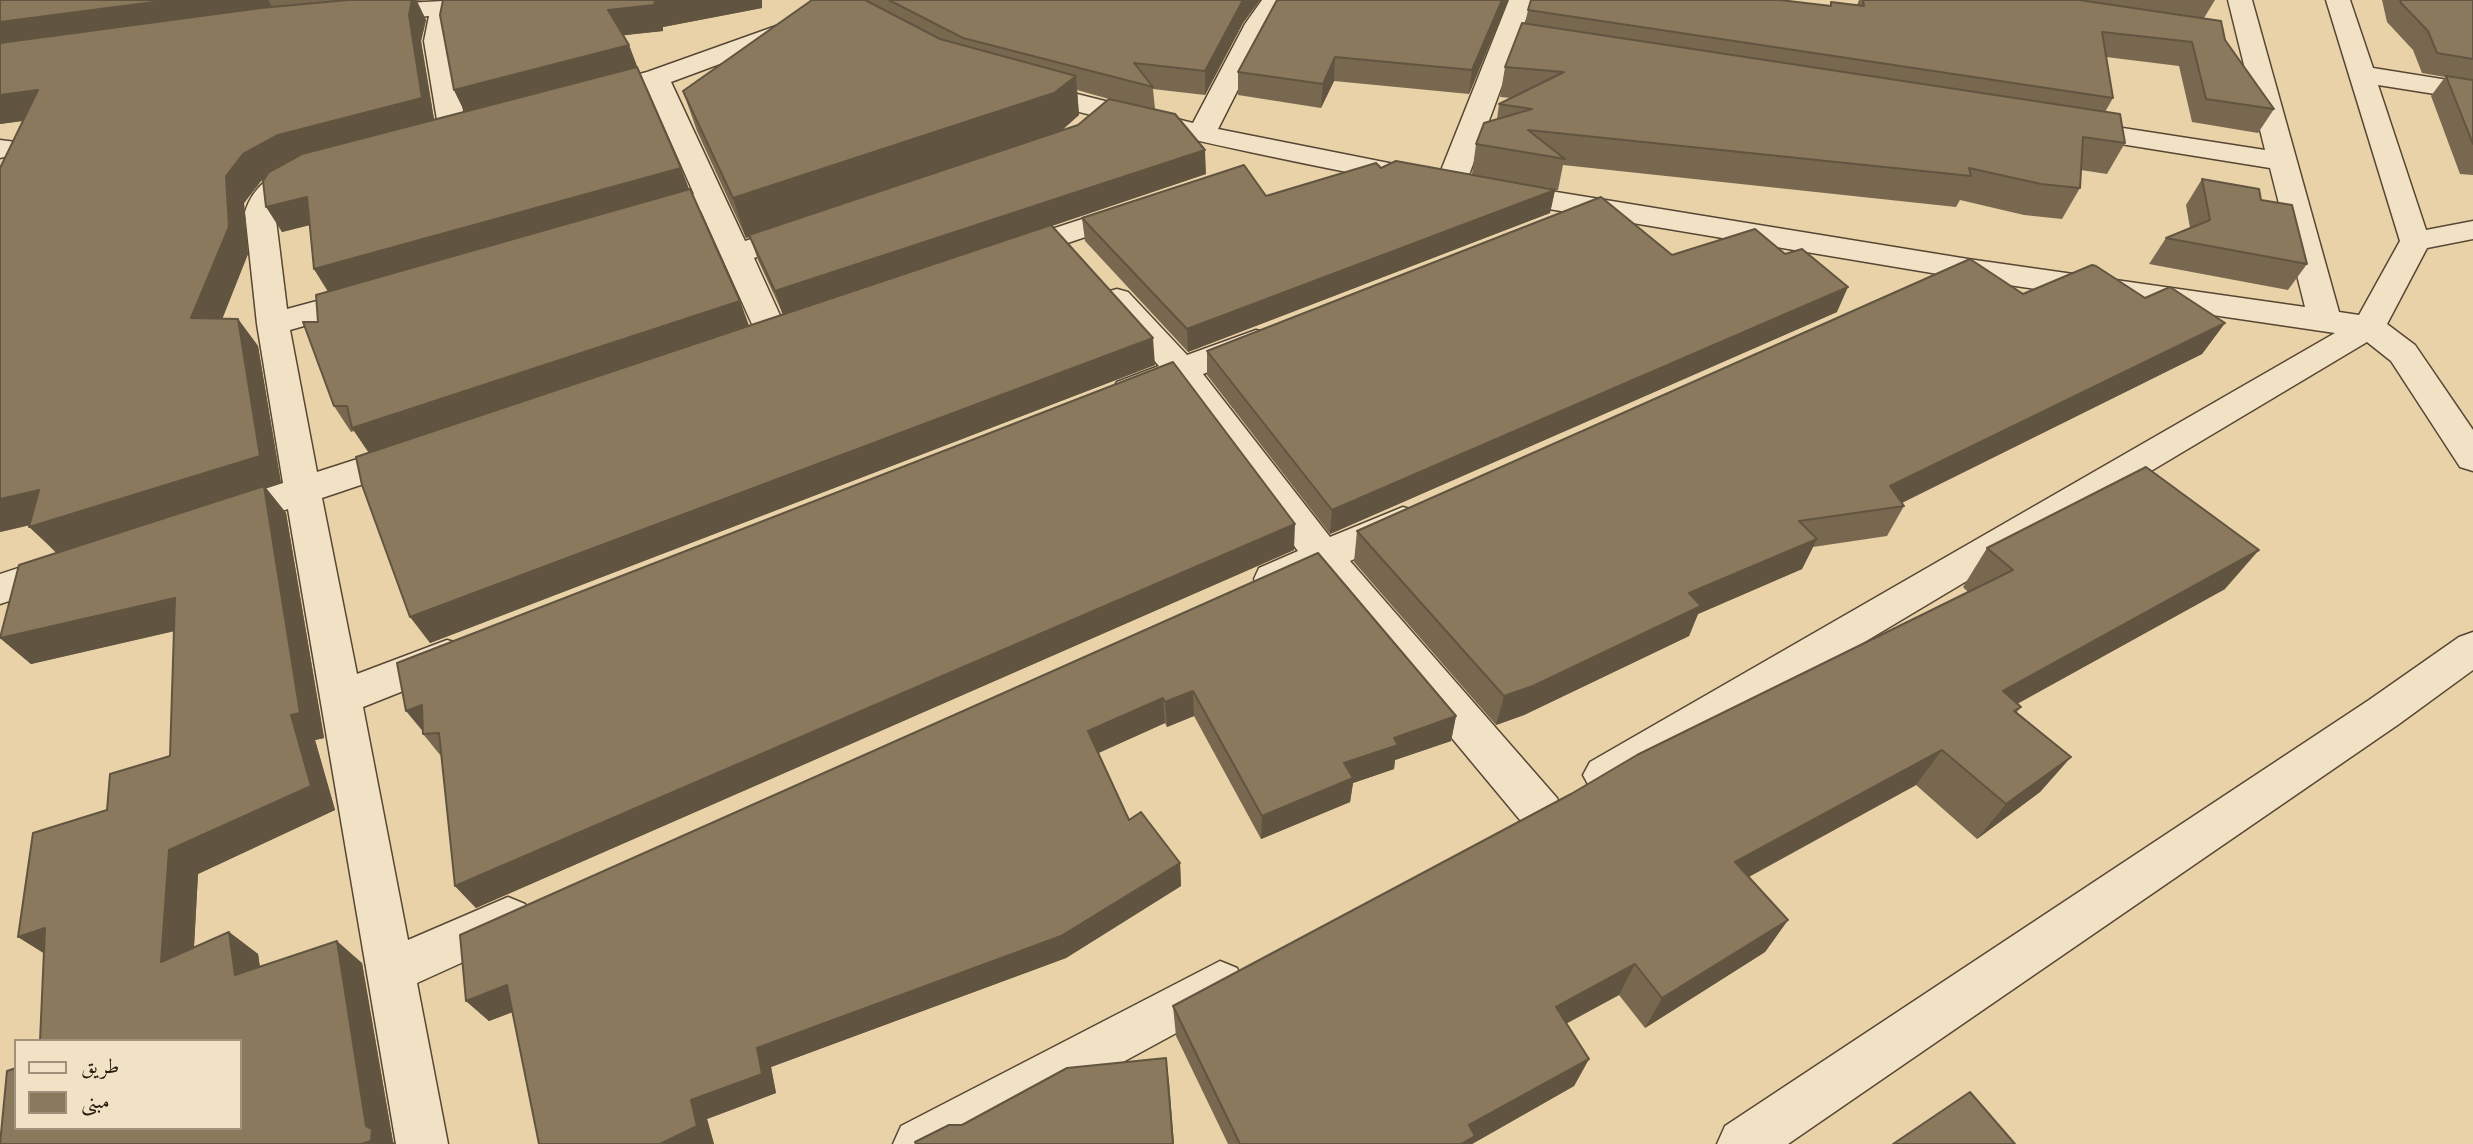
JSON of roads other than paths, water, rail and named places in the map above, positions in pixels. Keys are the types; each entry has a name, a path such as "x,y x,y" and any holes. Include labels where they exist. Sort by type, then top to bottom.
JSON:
{"street":[{"path":"1202,133 1258,24 1275,0"},
{"path":"1451,183 1521,0"},
{"path":"2240,0 2237,38 2283,161 2325,321"},
{"path":"1504,832 2369,327 2415,242 2338,0"},
{"path":"344,16 372,6 443,8 437,41 453,132"},
{"path":"561,103 656,78 846,8"},
{"path":"1506,41 1588,54"},
{"path":"2362,74 2473,92"},
{"path":"656,78 772,333"},
{"path":"998,81 1105,111 1301,155 1594,209 1968,269 2369,327 2403,353 2473,458"},
{"path":"1077,135 1105,111"},
{"path":"426,139 480,125"},
{"path":"2052,125 2283,161"},
{"path":"1251,172 1301,155"},
{"path":"333,163 293,176 272,189 261,205 274,324 422,1144"},
{"path":"618,225 710,199"},
{"path":"981,263 1161,202"},
{"path":"1542,229 1594,209"},
{"path":"736,254 826,224"},
{"path":"2415,242 2473,230"},
{"path":"1060,236 1181,370 1323,556 1541,812"},
{"path":"1905,297 1968,269"},
{"path":"274,324 393,290"},
{"path":"1104,400 1285,330"},
{"path":"197,525 433,448"},
{"path":"1247,590 1437,506"},
{"path":"0,589 92,559"},
{"path":"342,697 471,646"},
{"path":"1743,1144 2472,652"},
{"path":"391,971 544,903"},
{"path":"919,1144 1248,968"}]}
